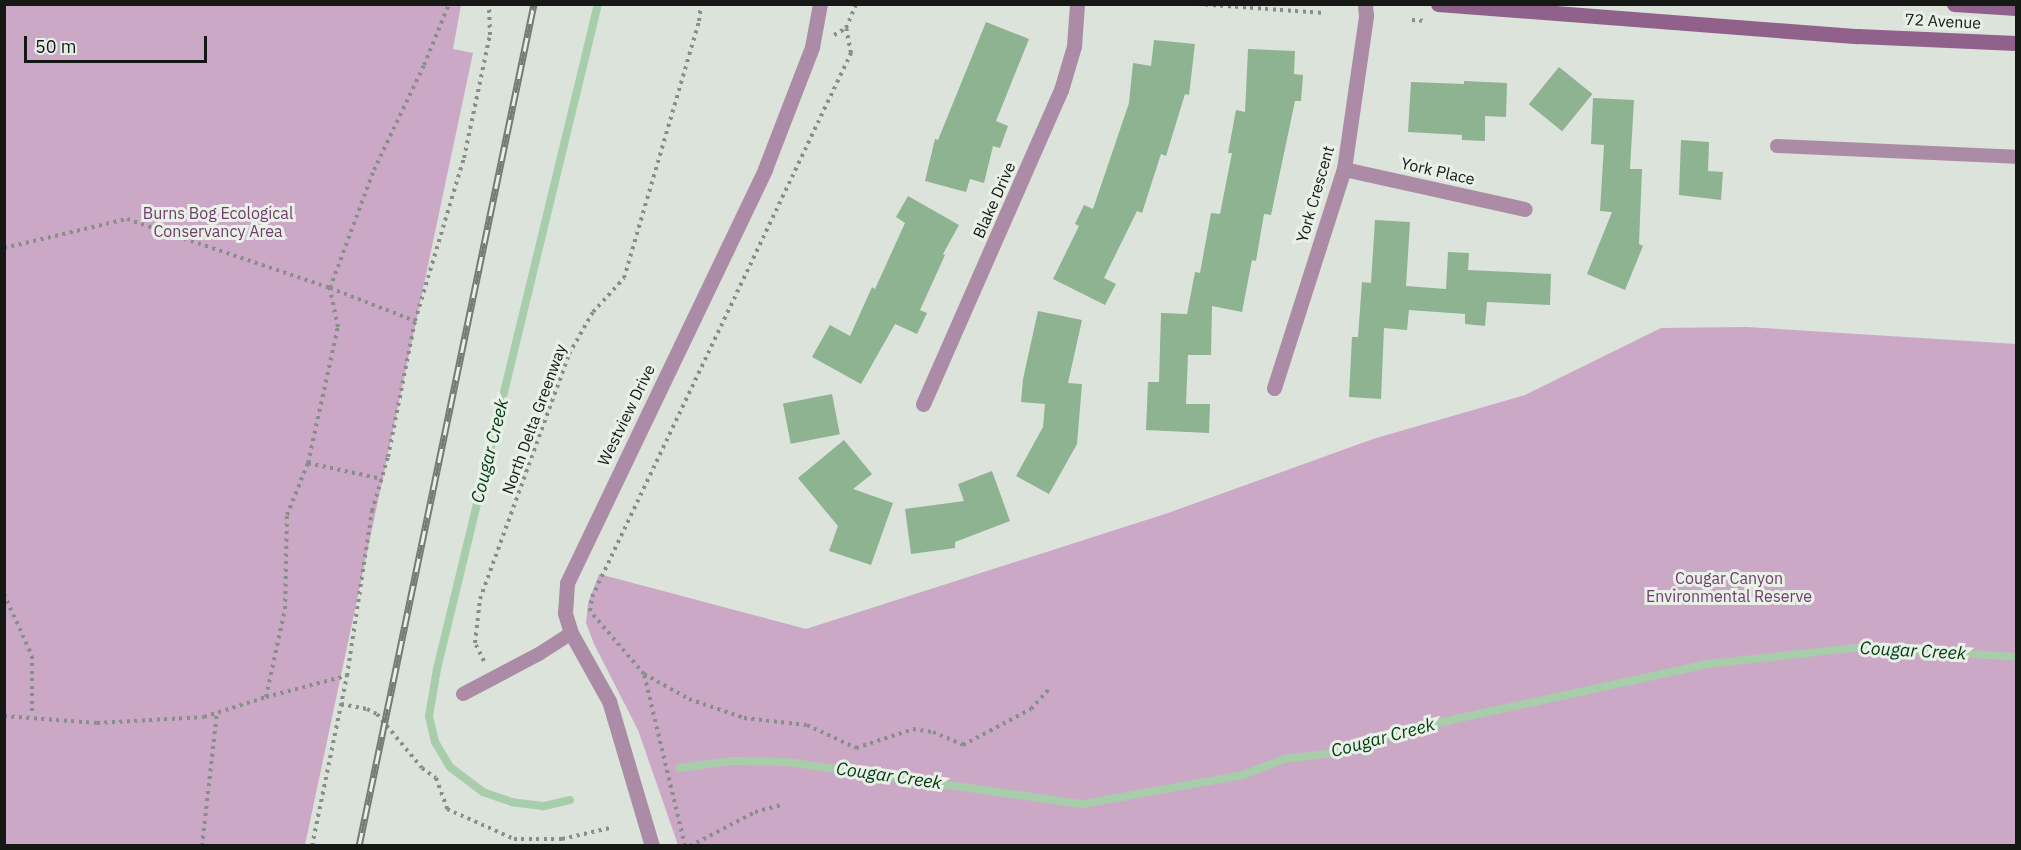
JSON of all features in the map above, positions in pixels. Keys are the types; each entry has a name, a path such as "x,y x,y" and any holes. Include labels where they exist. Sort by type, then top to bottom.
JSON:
{"main road":[{"name":"72 Avenue","path":"1438,4 1858,36 2016,43"},
{"name":"72 Avenue","path":"1954,4 2016,8"}],"street":[{"name":"Westview Drive","path":"652,846 609,701 585,653 571,633 565,613 567,583 765,169 812,47 820,4"},
{"name":"Blake Drive","path":"923,404 1061,90 1074,46 1077,4"},
{"name":"York Crescent","path":"1274,388 1344,169 1366,16 1365,4"},
{"name":"York Place","path":"1344,169 1525,209"}],"lane":[{"path":"1777,146 2016,157"},
{"path":"463,694 539,654 571,633"}],"path":[{"path":"266,697 285,609 287,515 308,463 338,327 330,288 374,170 424,66 449,4"},
{"path":"312,846 347,676 372,511 382,479 415,321 464,158 490,35 489,4"},
{"name":"North Delta Greenway","path":"495,676 475,643 480,599 569,354 593,312 624,278 701,4"},
{"path":"856,4 846,28 851,53 592,597 590,611 644,674 689,699 744,718 807,725 856,748 913,729 933,732 963,745 1031,709 1049,689"},
{"path":"1198,4 1325,13"},
{"path":"4,248 127,219 330,288 415,321"},
{"path":"308,463 382,479"},
{"path":"4,594 32,656 32,716"},
{"path":"644,674 685,846"},
{"path":"4,716 32,716 97,723 204,717 266,697 347,676"},
{"path":"341,704 367,709 377,714 422,768 436,778 447,809 514,839 562,839 610,828"},
{"path":"202,846 217,712"},
{"path":"690,846 755,812 782,805"}],"green space":[{"name":"Burns Bog Ecological Conservancy Area","path":"5,4 461,5 453,49 473,53 305,845 5,845"},
{"name":"Cougar Canyon Environmental Reserve","path":"1747,327 2016,344 2016,845 678,845 638,730 594,644 586,623 588,603 599,574 806,629 1168,513 1373,439 1525,395 1661,328"}],"building":[{"path":"986,22 1029,39 996,121 1008,126 1000,148 993,146 984,183 970,179 966,192 925,181 935,139 938,140"},
{"path":"1154,40 1195,44 1189,95 1185,94 1166,156 1161,154 1142,213 1137,211 1104,278 1116,284 1105,305 1053,279 1079,226 1075,224 1084,205 1093,209 1129,103 1133,63 1151,66"},
{"path":"1248,49 1295,51 1294,74 1303,75 1301,101 1295,101 1271,215 1264,214 1256,261 1252,260 1242,312 1212,306 1211,355 1188,355 1186,404 1210,404 1209,433 1146,430 1148,382 1159,382 1161,313 1187,314 1195,272 1200,273 1211,213 1220,214 1232,153 1228,153 1236,110 1245,112"},
{"path":"1559,67 1592,94 1562,131 1529,104"},
{"path":"1464,81 1507,83 1506,117 1485,116 1485,141 1462,140 1462,135 1408,132 1411,82 1464,84"},
{"path":"1593,98 1634,100 1630,169 1642,169 1639,244 1643,246 1625,290 1587,274 1612,212 1600,211 1604,145 1591,144"},
{"path":"1681,140 1709,142 1708,171 1723,172 1721,200 1679,195"},
{"path":"908,196 959,225 943,254 945,255 920,310 927,313 917,334 895,324 861,384 812,357 830,325 850,336 872,287 875,289 905,223 896,217"},
{"path":"1375,220 1410,222 1406,286 1446,289 1448,252 1469,253 1468,270 1551,274 1550,305 1487,302 1485,326 1465,324 1465,314 1409,310 1407,330 1384,328 1381,399 1349,397 1352,337 1358,337 1362,282 1371,283"},
{"path":"1038,311 1082,320 1068,383 1082,384 1077,444 1049,494 1016,476 1043,427 1045,404 1021,402 1023,379"},
{"path":"832,394 840,434 791,444 783,404"},
{"path":"844,440 872,474 853,489 893,503 871,565 829,551 838,526 798,478"},
{"path":"992,471 1010,521 955,542 955,548 911,554 905,509 964,501 958,484"}],"waterway":[{"name":"Cougar Creek","path":"570,800 543,806 512,802 483,792 450,767 435,742 429,716 437,669 598,4"},
{"name":"Cougar Creek","path":"679,768 732,761 787,762 1083,804 1243,775 1284,759 1343,752 1410,729 1708,664 1863,647 2016,657"}],"railway":[{"path":"359,846 534,4"}]}
